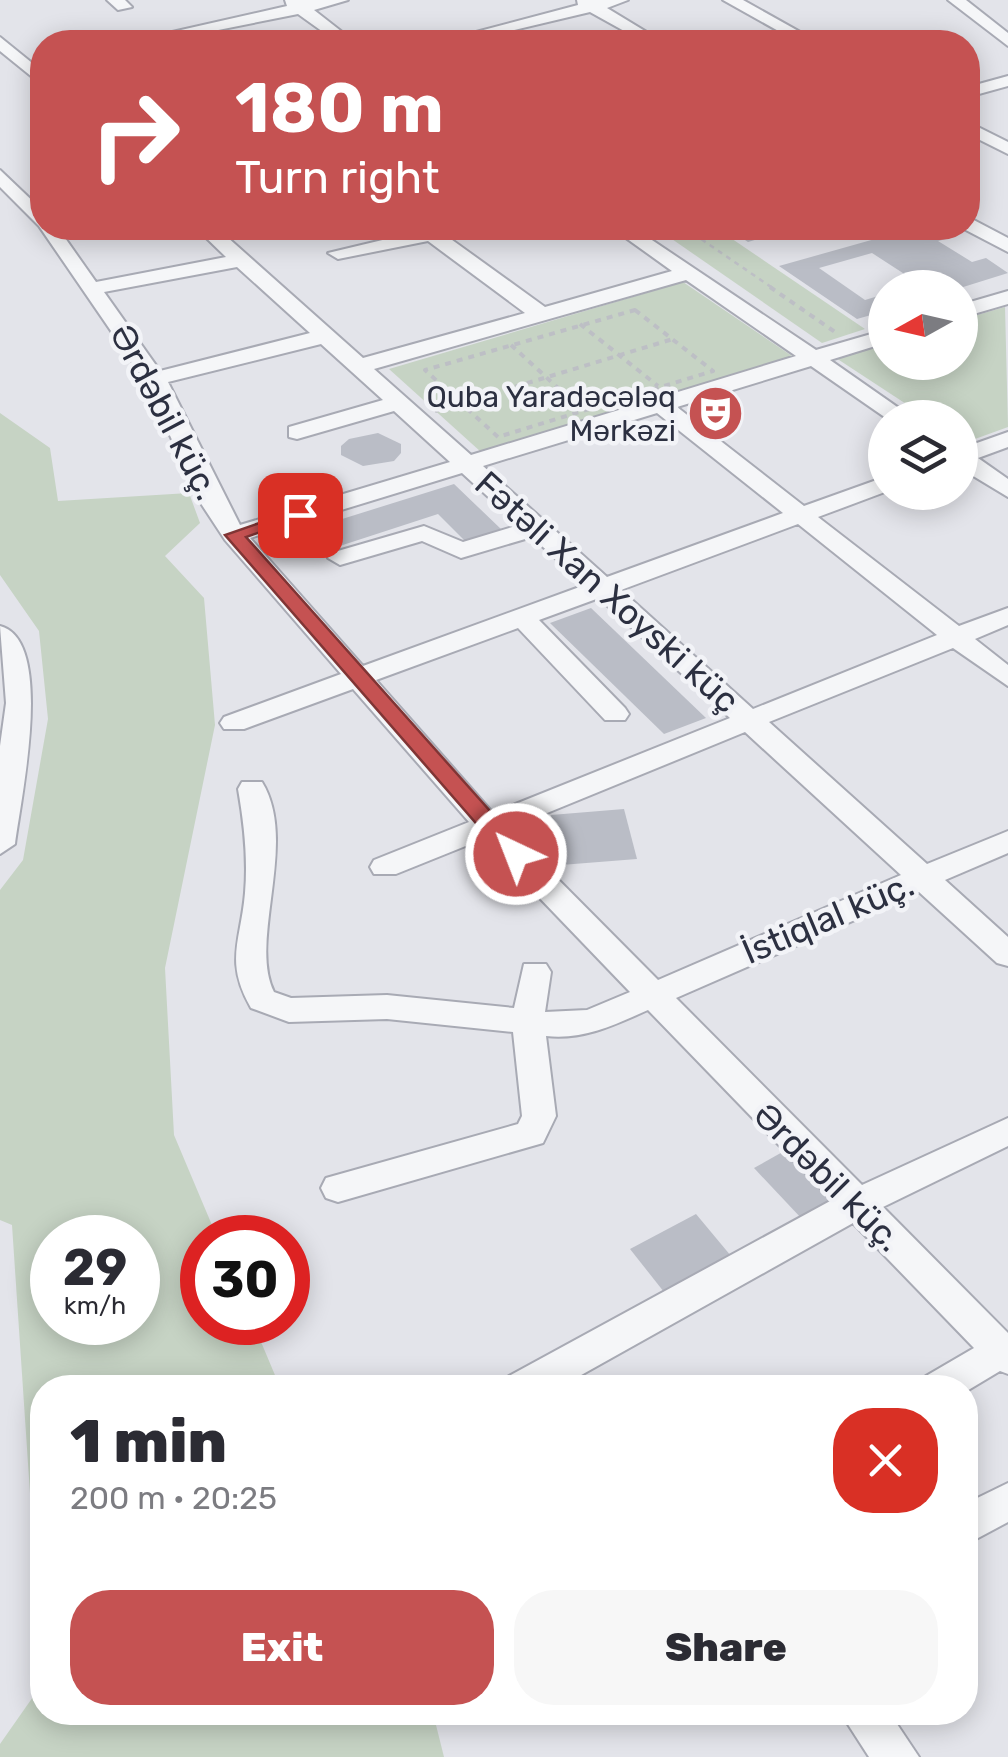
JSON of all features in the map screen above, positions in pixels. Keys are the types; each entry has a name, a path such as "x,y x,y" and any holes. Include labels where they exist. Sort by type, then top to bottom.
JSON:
{"street":[{"path":"200,30 295,4 340,0"},
{"path":"496,30 587,3 620,0"},
{"path":"730,0 787,30"},
{"path":"956,0 1008,41"},
{"path":"587,3 634,30"},
{"path":"295,4 331,30"},
{"path":"981,20 1008,16"},
{"path":"0,42 30,62"},
{"path":"980,89 1008,81"},
{"path":"980,134 1008,149"},
{"path":"0,176 10,196 30,212"},
{"path":"980,230 1008,246"},
{"name":"Ərdəbil küç.","path":"57,240 155,378 214,505 234,535 489,827 1004,1355"},
{"name":"Fətəli Xan Xoyski küç","path":"219,240 1008,955"},
{"path":"338,253 394,240"},
{"path":"441,240 552,312"},
{"path":"640,240 876,400"},
{"path":"95,288 241,260"},
{"path":"359,366 689,273"},
{"path":"978,306 1008,297"},
{"path":"155,378 325,336"},
{"path":"234,535 466,465 666,398 868,341"},
{"path":"666,398 798,514 1008,678"},
{"path":"297,432 406,410"},
{"path":"978,450 1008,439"},
{"path":"978,469 1008,490"},
{"path":"234,723 868,490"},
{"path":"340,558 416,534 431,534 461,551 535,528"},
{"path":"521,616 615,714"},
{"path":"384,866 1008,616"},
{"path":"0,634 19,676 20,703 0,844"},
{"path":"252,789 258,819 260,897 246,954 262,1000 289,1010 387,1007 568,1026 593,1021 648,994"},
{"name":"İstiqlal küç.","path":"648,994 1008,841"},
{"path":"338,1188 507,1143 532,1132 540,1116 528,1020 535,972"},
{"path":"546,1375 854,1205 1008,1131"},
{"path":"965,1375 1004,1355"},
{"path":"978,1518 1008,1501"},
{"path":"871,1725 897,1757"}],"path":[{"path":"702,240 841,337"},
{"path":"634,310 713,371 666,398 583,411 498,437 426,370 581,325 634,310"},
{"path":"552,312 581,325 666,398"},
{"path":"406,410 462,403 672,339"},
{"path":"511,345 583,411"}],"green space":[{"path":"673,240 734,240 865,329 822,343"},
{"path":"683,282 792,356 481,452 389,369"},
{"path":"1005,307 1008,427 978,438 978,400 900,400 870,380 978,380 978,315"},
{"path":"868,348 868,379 836,358"},
{"path":"0,413 50,448 58,501 189,493 200,523 165,556 204,598 215,725 165,968 174,1135 208,1215 180,1215 180,1345 262,1345 275,1375 30,1375 30,1493 12,1225 0,1220 0,890 23,860 48,719 39,631 0,575"},
{"path":"30,1701 30,1725 436,1725 444,1757 0,1757 0,1744"}],"building":[{"path":"871,240 942,240 938,241 972,262 986,258 1008,273 978,282 978,270 898,270 872,253 819,268 868,299 868,316 857,319 779,266"},
{"path":"378,433 401,444 401,453 394,461 363,466 341,455 341,446 349,439"},
{"path":"454,484 502,530 466,542 438,514 309,556 291,535"},
{"path":"591,608 706,718 664,734 550,623"},
{"path":"624,809 637,859 561,865 551,815"},
{"path":"786,1150 834,1201 802,1219 754,1168"},
{"path":"696,1214 731,1256 664,1292 630,1249"}],"place":[{"name":"Quba Yaradəcələq Mərkəzi","path":"715,414"}],"route":[{"path":"300,515 234,535 516,854"}]}
